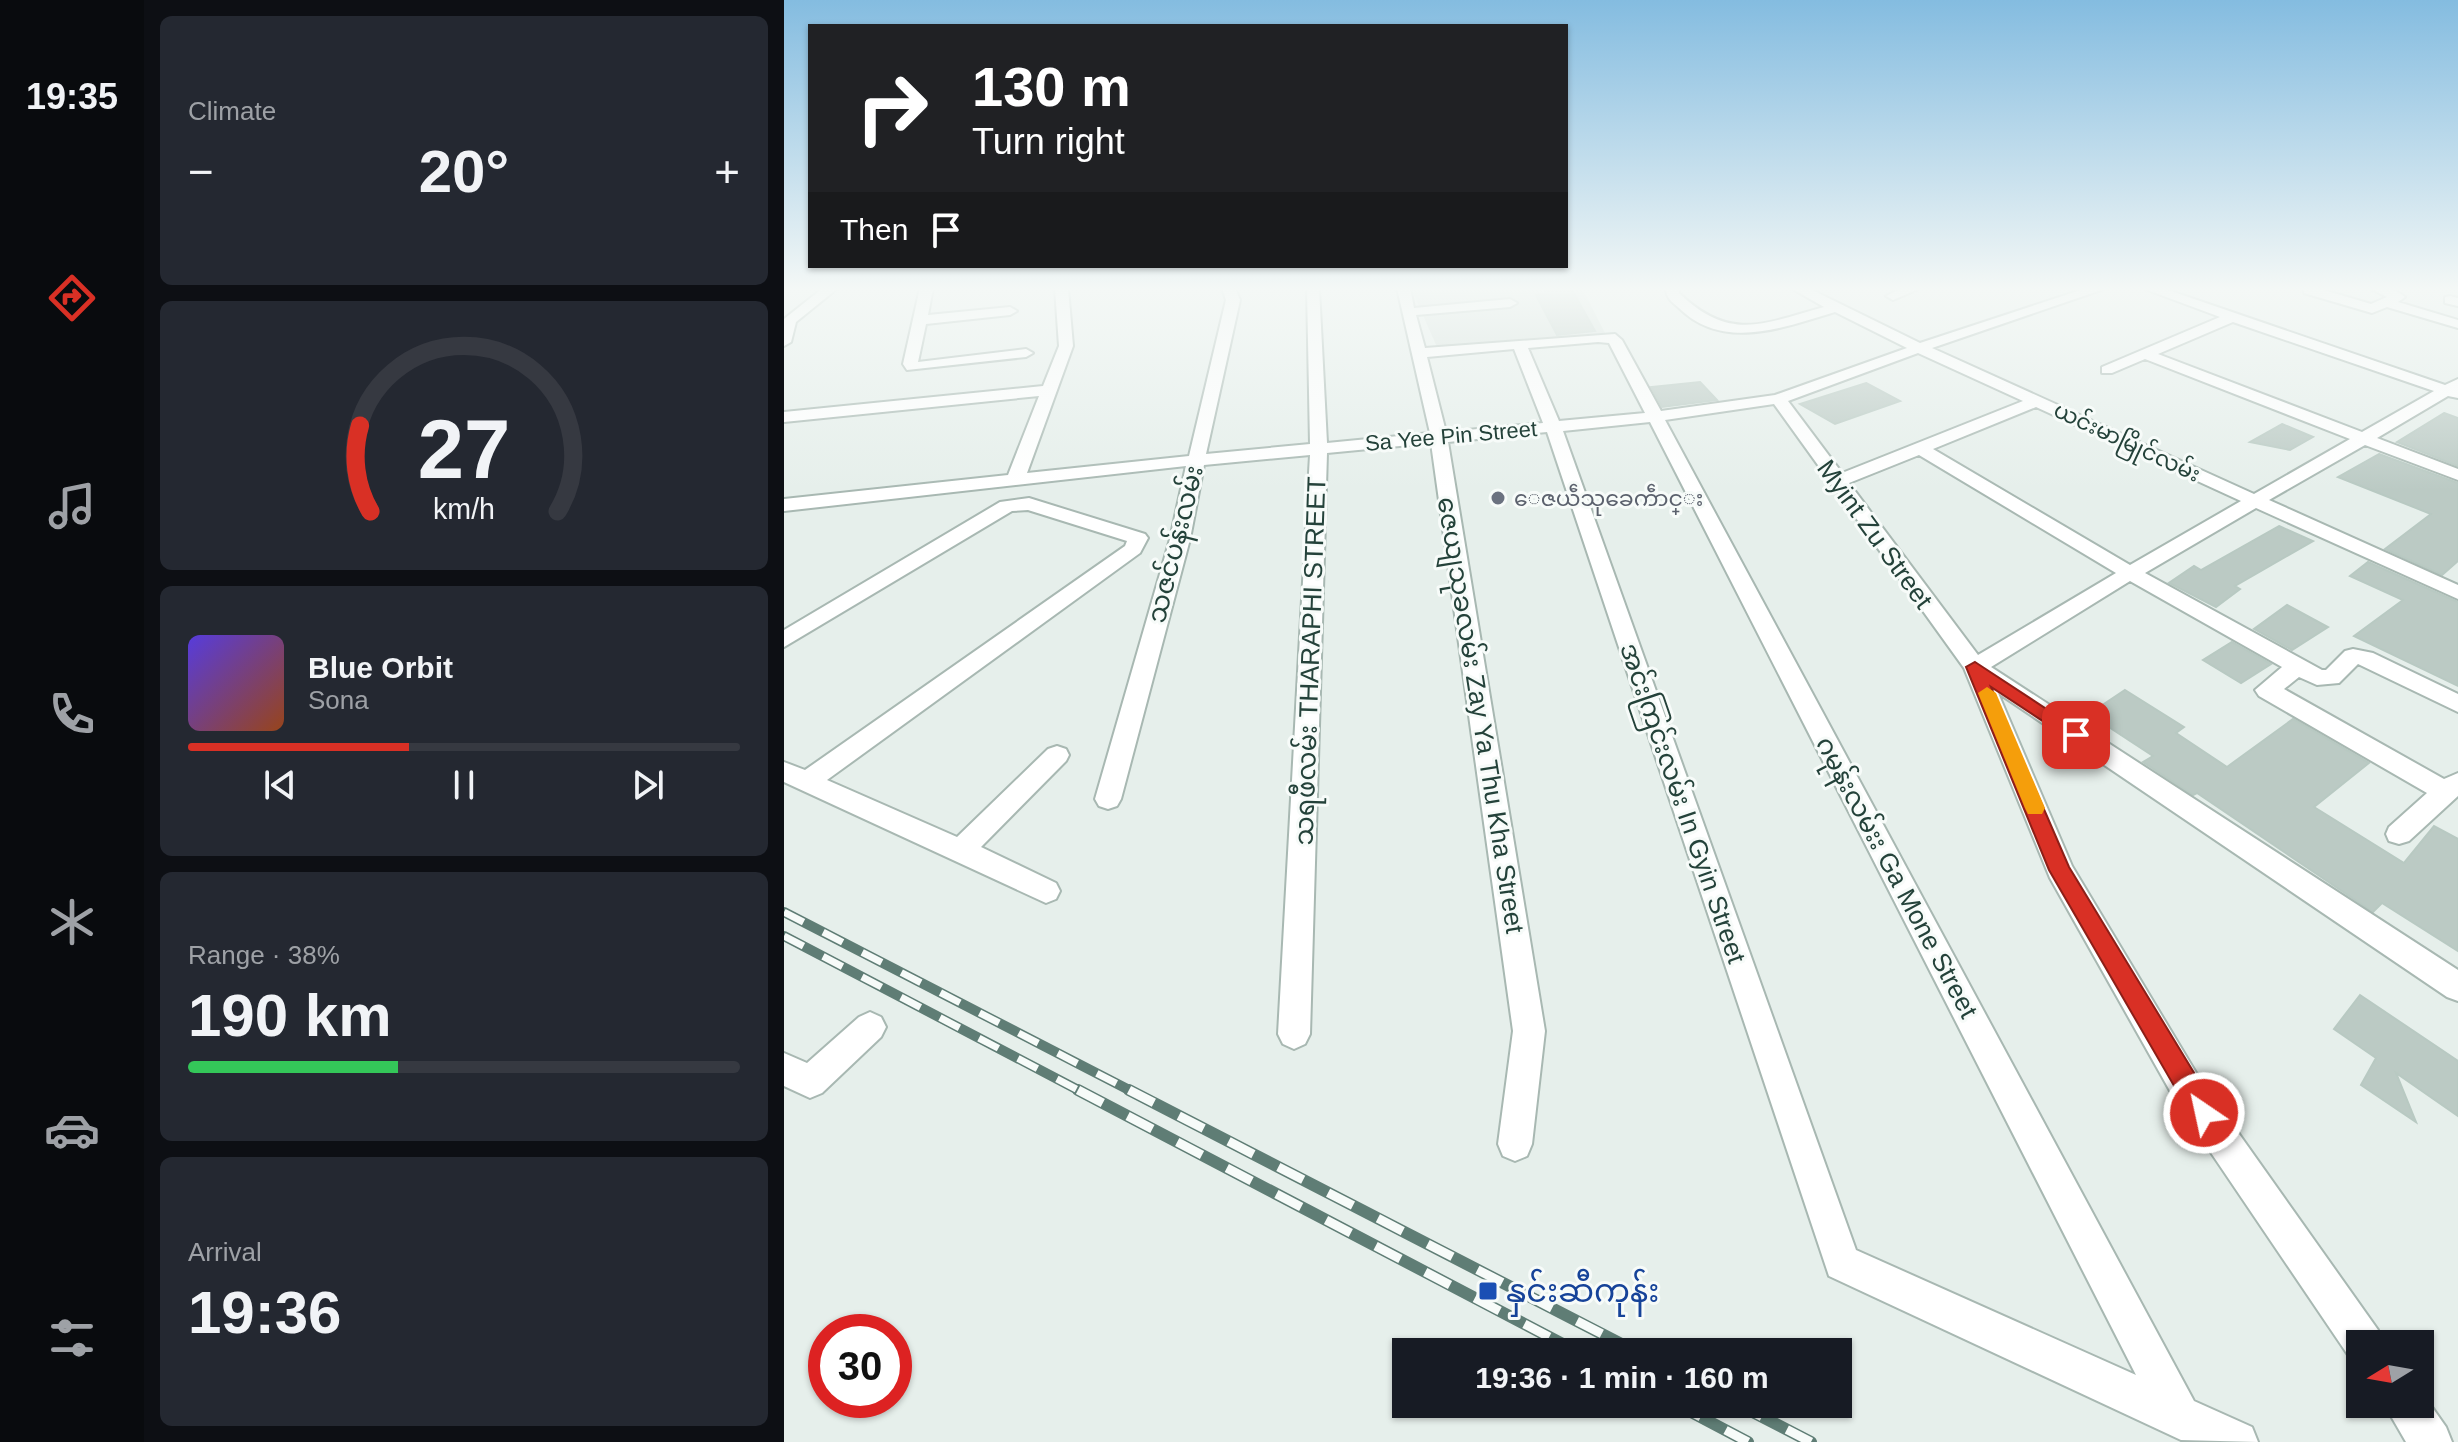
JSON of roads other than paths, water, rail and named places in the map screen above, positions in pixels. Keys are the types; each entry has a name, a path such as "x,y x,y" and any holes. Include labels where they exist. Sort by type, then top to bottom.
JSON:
{"street":[{"path":"912,355 912,367 1007,355"},
{"path":"1016,478 1062,355"},
{"name":"သဇင်ပန်းလမ်း","path":"1108,799 1180,539 1218,355"},
{"name":"သရဖီလမ်း THARAPHI STREET","path":"1294,1034 1319,449 1317,355"},
{"name":"ဇေယျသုခလမ်း Zay Ya Thu Kha Street","path":"1421,355 1439,438 1529,1031 1515,1144"},
{"name":"အင်းကြင်းလမ်း In Gyin Street","path":"1523,355 1553,426 1842,1263 2181,1419"},
{"name":"ဂမုန်းလမ်းး Ga Mone Street","path":"1623,355 2181,1419"},
{"name":"Sa Yee Pin Street","path":"784,505 1016,478 1656,417 1778,399 1899,355"},
{"name":"ယင်းမာမြိုင်လမ်း","path":"1935,355 2458,593"},
{"path":"2107,370 2142,355"},
{"path":"2148,355 2458,475"},
{"path":"2349,355 2454,390"},
{"path":"784,417 1048,390"},
{"path":"1975,667 2362,438 2454,390"},
{"name":"Myint Zu Street","path":"1778,399 1836,482 1975,667"},
{"path":"1836,482 2037,401"},
{"path":"1920,448 2130,573 2325,679 2331,678 2353,656 2365,658 2458,704"},
{"path":"784,640 1007,506 1029,504 1138,538 1133,549 795,776"},
{"path":"2299,666 2267,690 2452,786 2399,834"},
{"path":"1975,667 2458,987"},
{"path":"1975,667 2060,870 2186,1087 2354,1330"},
{"path":"962,849 1057,755"},
{"path":"795,776 859,807 962,849 1046,891"},
{"path":"784,1069 810,1082 870,1027"},
{"path":"2415,1418 2431,1442"},
{"path":"2181,1419 2237,1442"}],"railway":[{"path":"784,912 1133,1092"},
{"path":"784,936 1082,1092"},
{"path":"1078,1090 1551,1338"},
{"path":"1129,1090 1610,1338"},
{"path":"1703,1418 1748,1442"},
{"path":"1764,1418 1811,1442"}],"place":[{"name":"ေဇယဵသုခေကဵာင္း","path":"1498,498"},
{"name":"နှင်းဆီကုန်း","path":"1488,1291"}]}
